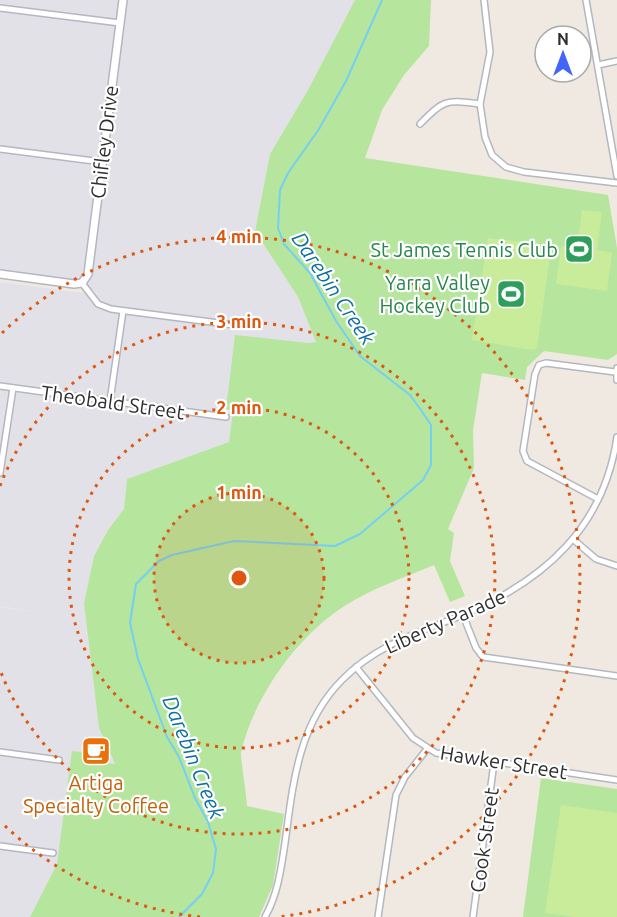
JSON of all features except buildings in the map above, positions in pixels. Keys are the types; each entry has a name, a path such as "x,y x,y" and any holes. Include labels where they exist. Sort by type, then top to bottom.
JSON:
{"street":[{"name":"Chifley Drive","path":"82,283 88,274 123,0"},
{"path":"484,0 490,52 480,104 485,137 492,155 506,167 524,172 617,183"},
{"path":"586,0 617,176"},
{"path":"0,8 120,23"},
{"path":"598,65 617,62"},
{"path":"420,124 441,103 452,101 480,104"},
{"path":"0,149 102,162"},
{"path":"0,274 74,284 82,283 98,304 123,311 234,325"},
{"path":"110,401 123,311"},
{"path":"598,499 527,461 523,451 535,374 539,365 546,363 616,370 617,380"},
{"name":"Theobald Street","path":"0,386 226,417"},
{"path":"0,473 13,388"},
{"name":"Liberty Parade","path":"266,916 278,885 293,778 301,748 321,706 356,668 378,650 463,615 528,582 574,540 598,499 615,452 617,437"},
{"path":"574,540 596,559 617,566"},
{"path":"463,615 476,648 483,657 617,676"},
{"name":"Hawker Street","path":"356,668 413,738 427,749 449,756 617,780"},
{"path":"378,917 396,795 405,777 427,749"},
{"path":"0,752 59,760"},
{"name":"Cook Street","path":"473,917 494,763"},
{"path":"0,846 53,853"}],"shaded area":[{"path":"0,0 355,0 308,90 270,154 255,231 298,297 316,342 308,343 227,406 226,410 233,411 229,442 127,479 124,509 108,530 94,556 84,603 99,728 115,765 84,761 57,864 30,917 0,917 0,607 44,613 0,606 0,282 99,295 81,281 0,269"}],"green space":[{"path":"355,0 431,0 429,46 404,75 382,110 365,158 608,195 617,248 617,354 608,360 544,351 527,367 525,380 482,373 473,430 474,468 448,529 454,533 450,561 465,596 450,602 434,565 378,588 346,605 311,633 280,669 267,689 256,709 241,752 247,806 284,814 273,885 259,917 30,917 57,864 72,751 82,752 84,761 115,764 99,728 84,603 94,556 108,530 124,509 127,479 229,442 233,411 226,409 235,335 316,342 298,297 255,231 270,154 308,90"},
{"name":"St James Tennis Club","path":"582,210 602,212 597,250 612,253 607,291 556,284 561,246 577,248"},
{"name":"Yarra Valley Hockey Club","path":"488,238 548,245 551,249 537,348 533,350 472,340"},
{"path":"541,778 617,789 617,917 523,917"},
{"path":"561,805 617,813 617,917 576,917 545,913"}],"waterway":[{"name":"Darebin Creek","path":"179,917 202,894 213,873 216,849 208,822 195,798 179,757 167,737 138,659 130,623 136,584 159,561 172,555 234,541 335,546 360,534 423,480 431,465 431,425 410,395 360,356 336,321 310,273 284,244 278,228 280,190 288,173 319,129 346,81 382,0"}],"place":[{"name":"St James Tennis Club","path":"579,249"},
{"name":"Yarra Valley Hockey Club","path":"511,294"},
{"name":"Artiga Specialty Coffee","path":"96,751"}]}
